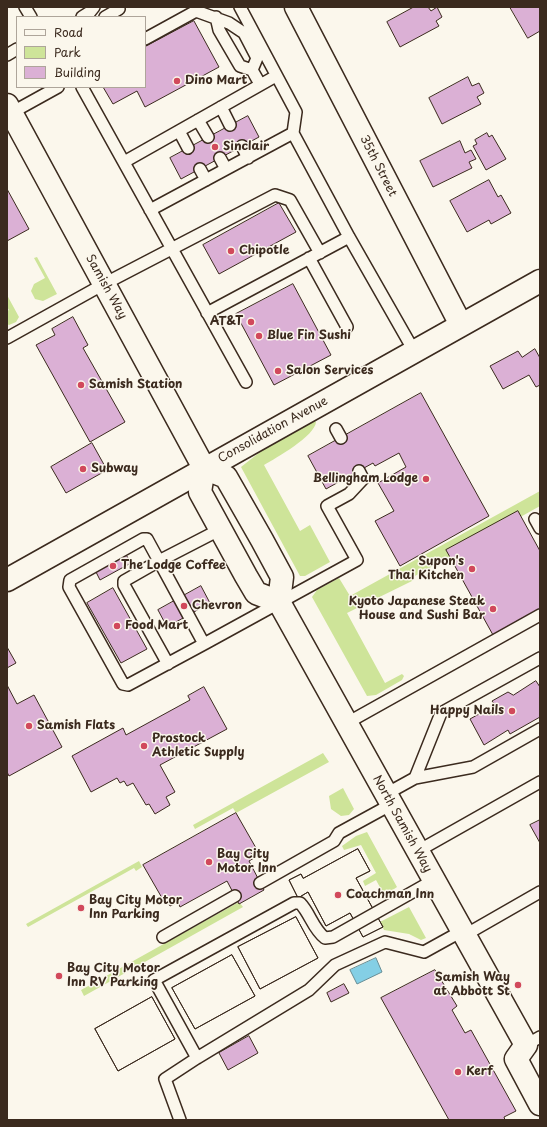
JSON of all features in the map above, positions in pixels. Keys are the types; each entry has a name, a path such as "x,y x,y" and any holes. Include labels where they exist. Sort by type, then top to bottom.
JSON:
{"main road":[{"name":"35th Street","path":"296,7 461,325"},
{"name":"Samish Way","path":"8,109 204,468"},
{"name":"Consolidation Avenue","path":"7,580 204,468 540,281"},
{"path":"204,468 226,477 258,534 282,577 279,602 256,593 200,492 204,468"},
{"name":"North Samish Way","path":"279,602 464,933 535,1042 516,1059 540,1104"}],"lane":[{"path":"25,7 30,16"},
{"path":"84,16 94,7"},
{"path":"107,16 119,9 118,7"},
{"path":"240,7 296,112 293,134 349,237 414,351"},
{"path":"146,38 196,12 229,22 244,33 257,58 252,70"},
{"path":"216,18 219,30 240,66 252,70 260,84"},
{"path":"7,55 16,50"},
{"path":"124,162 276,76"},
{"path":"8,109 56,88"},
{"path":"83,88 246,382"},
{"path":"221,107 230,125"},
{"path":"198,120 208,137"},
{"path":"179,131 188,148"},
{"path":"150,210 293,134"},
{"path":"242,146 248,158"},
{"path":"220,158 226,170"},
{"path":"200,169 206,180"},
{"path":"7,338 104,284 172,250 275,195 290,200 320,253"},
{"path":"207,313 349,237"},
{"path":"309,258 347,327"},
{"path":"204,644 147,539 144,538 70,580 69,587 123,684 128,685 168,664 357,560 327,506 349,494 363,479 359,471"},
{"path":"168,664 124,585 124,580 221,529"},
{"path":"347,723 540,615"},
{"path":"415,778 441,713 540,658"},
{"path":"260,883 334,841 339,833 389,799 415,778 473,767 540,729"},
{"path":"418,851 540,782"},
{"path":"197,1058 154,980 294,903 300,903 305,907 319,933 325,938 333,937 434,880"},
{"path":"180,1120 165,1079 309,990 334,965 385,942 424,952 464,933 540,892"},
{"path":"163,937 235,896"}],"green space":[{"path":"37,257 57,294 43,301 35,299 31,291 34,284 45,278 34,258"},
{"path":"7,295 19,317 16,322 9,325 7,324 7,311 9,310 7,307"},
{"path":"313,419 316,422 314,428 309,434 294,446 264,465 300,531 310,525 330,562 305,576 300,576 241,467 269,445"},
{"path":"540,491 540,506 415,576 412,581 347,613 385,683 402,674 404,676 402,680 376,695 367,696 312,597 317,590 339,578 350,596"},
{"path":"323,753 329,762 236,813 233,808 195,829 193,825"},
{"path":"343,788 354,809 349,815 341,816 331,809 329,796"},
{"path":"367,832 397,887 388,893 382,891 376,880 365,886 363,881 376,873 361,845 344,850 342,846 356,836"},
{"path":"139,861 142,867 136,871 134,868 28,927 26,924"},
{"path":"239,902 243,907 84,996 81,990"},
{"path":"409,907 426,938 421,940 409,934 384,930 380,922"}],"water":[{"path":"376,958 382,972 357,984 350,970"}],"building":[{"path":"414,7 428,7 431,11 437,7 442,17 436,21 439,26 400,47 387,22"},
{"path":"510,7 540,7 540,31 528,38"},
{"path":"194,21 219,67 145,107 137,91 113,104 104,88 146,88 146,46"},
{"path":"468,77 472,86 479,83 484,93 477,97 481,104 442,124 429,98"},
{"name":"Sinclair","path":"248,116 259,137 181,179 170,158"},
{"path":"487,133 489,137 492,135 506,159 486,170 473,146 477,144 475,140"},
{"path":"460,141 465,153 471,150 476,159 469,162 472,168 433,187 420,161"},
{"path":"489,180 498,197 501,195 511,213 491,224 489,220 467,232 450,201"},
{"path":"7,189 29,229 7,241"},
{"path":"279,203 296,232 219,274 203,245"},
{"path":"293,284 331,355 274,385 236,314"},
{"name":"Samish Station","path":"73,317 88,345 83,348 125,422 90,442 36,345 55,335 52,329"},
{"path":"535,349 540,358 540,385 536,387 529,375 503,389 490,366 518,351 522,357"},
{"name":"Bellingham Lodge","path":"421,393 489,516 400,566 375,521 394,511 378,483 406,467 399,453 375,466 373,463 326,489 308,456"},
{"path":"92,443 107,470 66,493 51,467"},
{"path":"518,511 540,551 540,609 493,635 446,550"},
{"name":"The Lodge Coffee","path":"125,553 131,563 100,580 95,570"},
{"name":"Chevron","path":"201,586 210,603 167,627 158,610"},
{"name":"Food Mart","path":"113,588 147,649 121,663 87,603"},
{"path":"7,647 16,663 7,668"},
{"name":"Happy Nails","path":"536,681 540,687 540,717 510,734 508,730 484,745 470,719 495,705 492,701 508,692 513,695"},
{"name":"Samish Flats","path":"7,685 17,704 34,695 62,747 9,776 7,772"},
{"name":"Prostock Athletic Supply","path":"204,687 227,729 160,765 175,792 166,797 170,805 155,814 149,804 146,805 133,783 127,786 124,781 120,783 117,778 91,792 72,756 123,728 126,735 190,700 188,696"},
{"path":"236,813 256,848 250,851 254,858 249,861 264,890 239,904 227,881 180,907 178,902 170,906 165,896 162,898 143,865"},
{"path":"540,820 540,843 530,825"},
{"name":"Coachman Inn","path":"358,849 370,871 356,878 383,927 363,937 350,913 326,926 308,892 298,898 289,880 301,874 303,878"},
{"name":"Coachman Inn","path":"358,849 370,871 356,878 383,927 363,937 350,913 326,926 308,892 298,898 289,880 301,874 303,878"},
{"path":"296,917 318,958 260,989 238,947"},
{"path":"296,917 318,958 260,989 238,947"},
{"path":"232,955 255,996 195,1029 172,988"},
{"path":"232,955 255,996 195,1029 172,988"},
{"name":"Kerf","path":"435,970 457,1006 452,1010 465,1033 471,1030 516,1111 504,1117 505,1120 449,1120 381,998"},
{"path":"344,984 349,993 331,1002 327,993"},
{"path":"152,997 175,1039 118,1071 95,1029"},
{"path":"152,997 175,1039 118,1071 95,1029"},
{"path":"249,1036 258,1053 228,1070 219,1053"}],"place":[{"name":"Dino Mart","path":"177,81"},
{"name":"Sinclair","path":"215,147"},
{"name":"Chipotle","path":"231,251"},
{"name":"AT&T","path":"251,322"},
{"name":"Blue Fin Sushi","path":"259,336"},
{"name":"Salon Services","path":"278,371"},
{"name":"Samish Station","path":"81,385"},
{"name":"Subway","path":"83,469"},
{"name":"Bellingham Lodge","path":"426,479"},
{"name":"The Lodge Coffee","path":"113,566"},
{"name":"Supon's Thai Kitchen","path":"472,569"},
{"name":"Chevron","path":"184,606"},
{"name":"Kyoto Japanese Steak House and Sushi Bar","path":"493,609"},
{"name":"Food Mart","path":"117,626"},
{"name":"Happy Nails","path":"512,711"},
{"name":"Samish Flats","path":"29,726"},
{"name":"Prostock Athletic Supply","path":"144,746"},
{"name":"Bay City Motor Inn","path":"209,862"},
{"name":"Coachman Inn","path":"338,895"},
{"name":"Bay City Motor Inn Parking","path":"81,908"},
{"name":"Bay City Motor Inn RV Parking","path":"59,976"},
{"name":"Samish Way at Abbott St","path":"518,985"},
{"name":"Kerf","path":"458,1072"}]}
